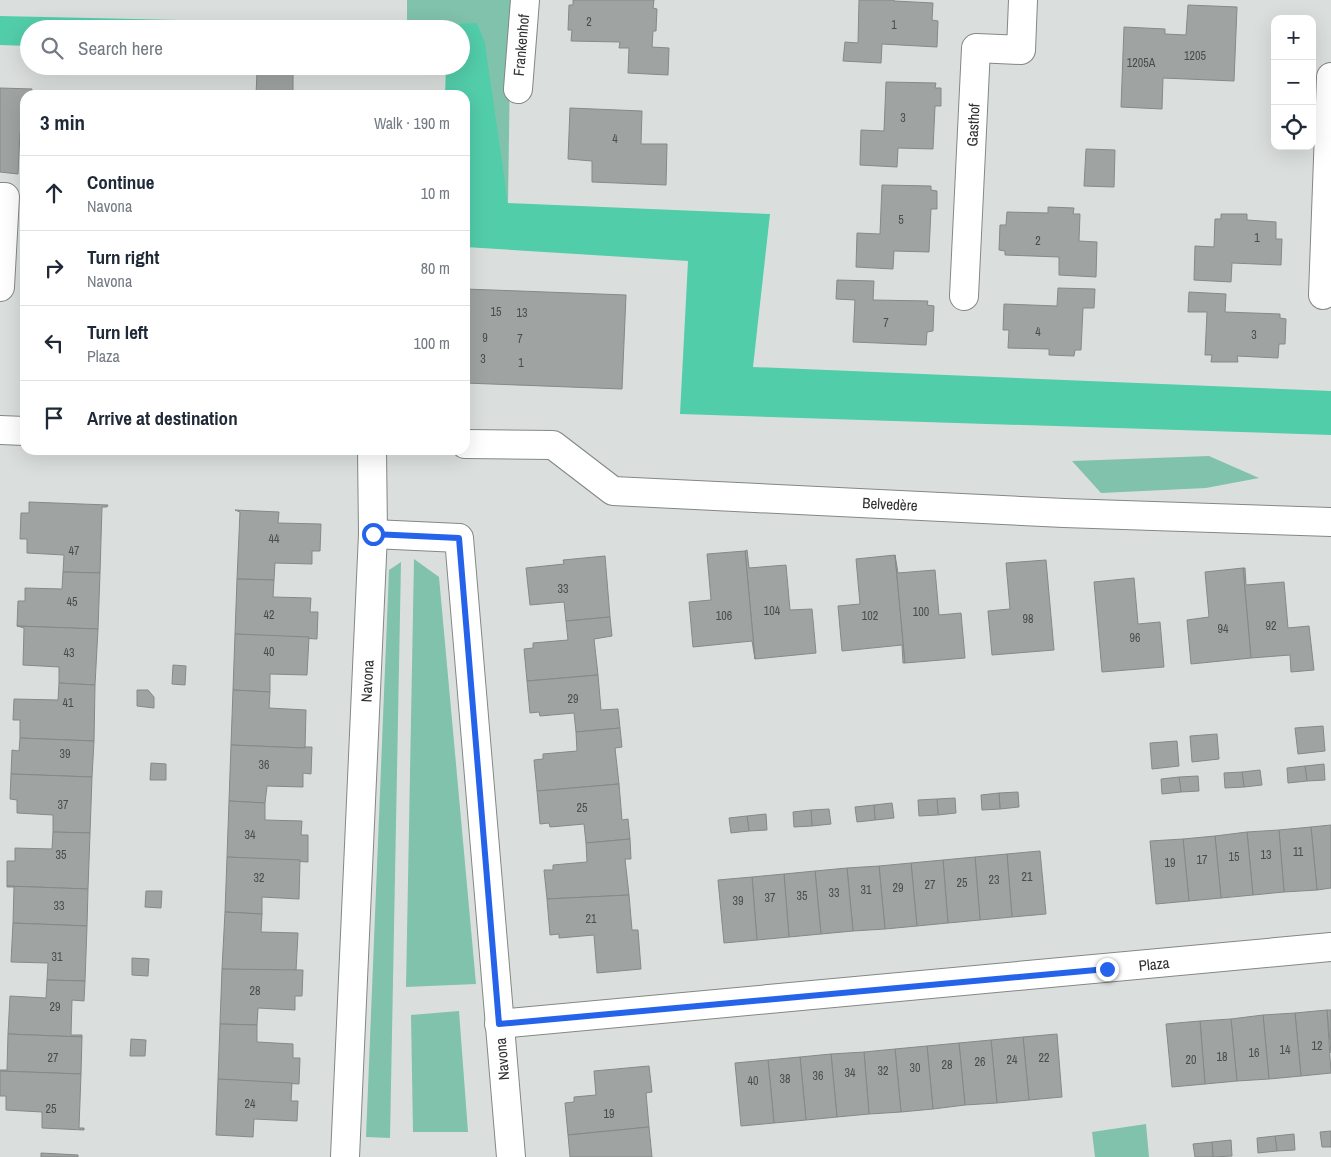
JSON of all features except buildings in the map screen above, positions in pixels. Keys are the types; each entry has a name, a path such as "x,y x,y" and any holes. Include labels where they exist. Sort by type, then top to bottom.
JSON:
{"street":[{"name":"Frankenhof","path":"518,89 525,0"},
{"name":"Gasthof","path":"964,296 976,48 1021,50 1023,0"},
{"path":"1324,295 1331,78"},
{"path":"0,197 5,197 0,287"},
{"path":"0,430 20,431"},
{"name":"Belvedère","path":"470,444 554,445 612,491 1055,512 1331,522"},
{"name":"Navona","path":"345,1157 373,534 372,455"},
{"name":"Navona","path":"373,534 459,538 510,1157"},
{"name":"Plaza","path":"499,1024 1331,947"}],"shaded area":[{"path":"407,0 511,0 508,203 477,23 470,23 470,20 407,20"},
{"path":"0,16 174,20 20,20 20,46 0,45"},
{"path":"470,23 477,23 485,44 508,203 770,214 753,367 1331,391 1331,435 680,414 688,261 470,247 470,90 445,90 446,75 470,75"},
{"path":"1209,456 1259,478 1206,488 1101,493 1072,461"},
{"path":"414,559 439,577 476,984 406,987"},
{"path":"401,562 390,1138 366,1137 389,570"},
{"path":"459,1011 468,1132 413,1132 411,1015"},
{"path":"1146,1124 1149,1157 1095,1157 1092,1132"}],"route":[{"path":"373,534 459,538 499,1024 1107,969"}]}
